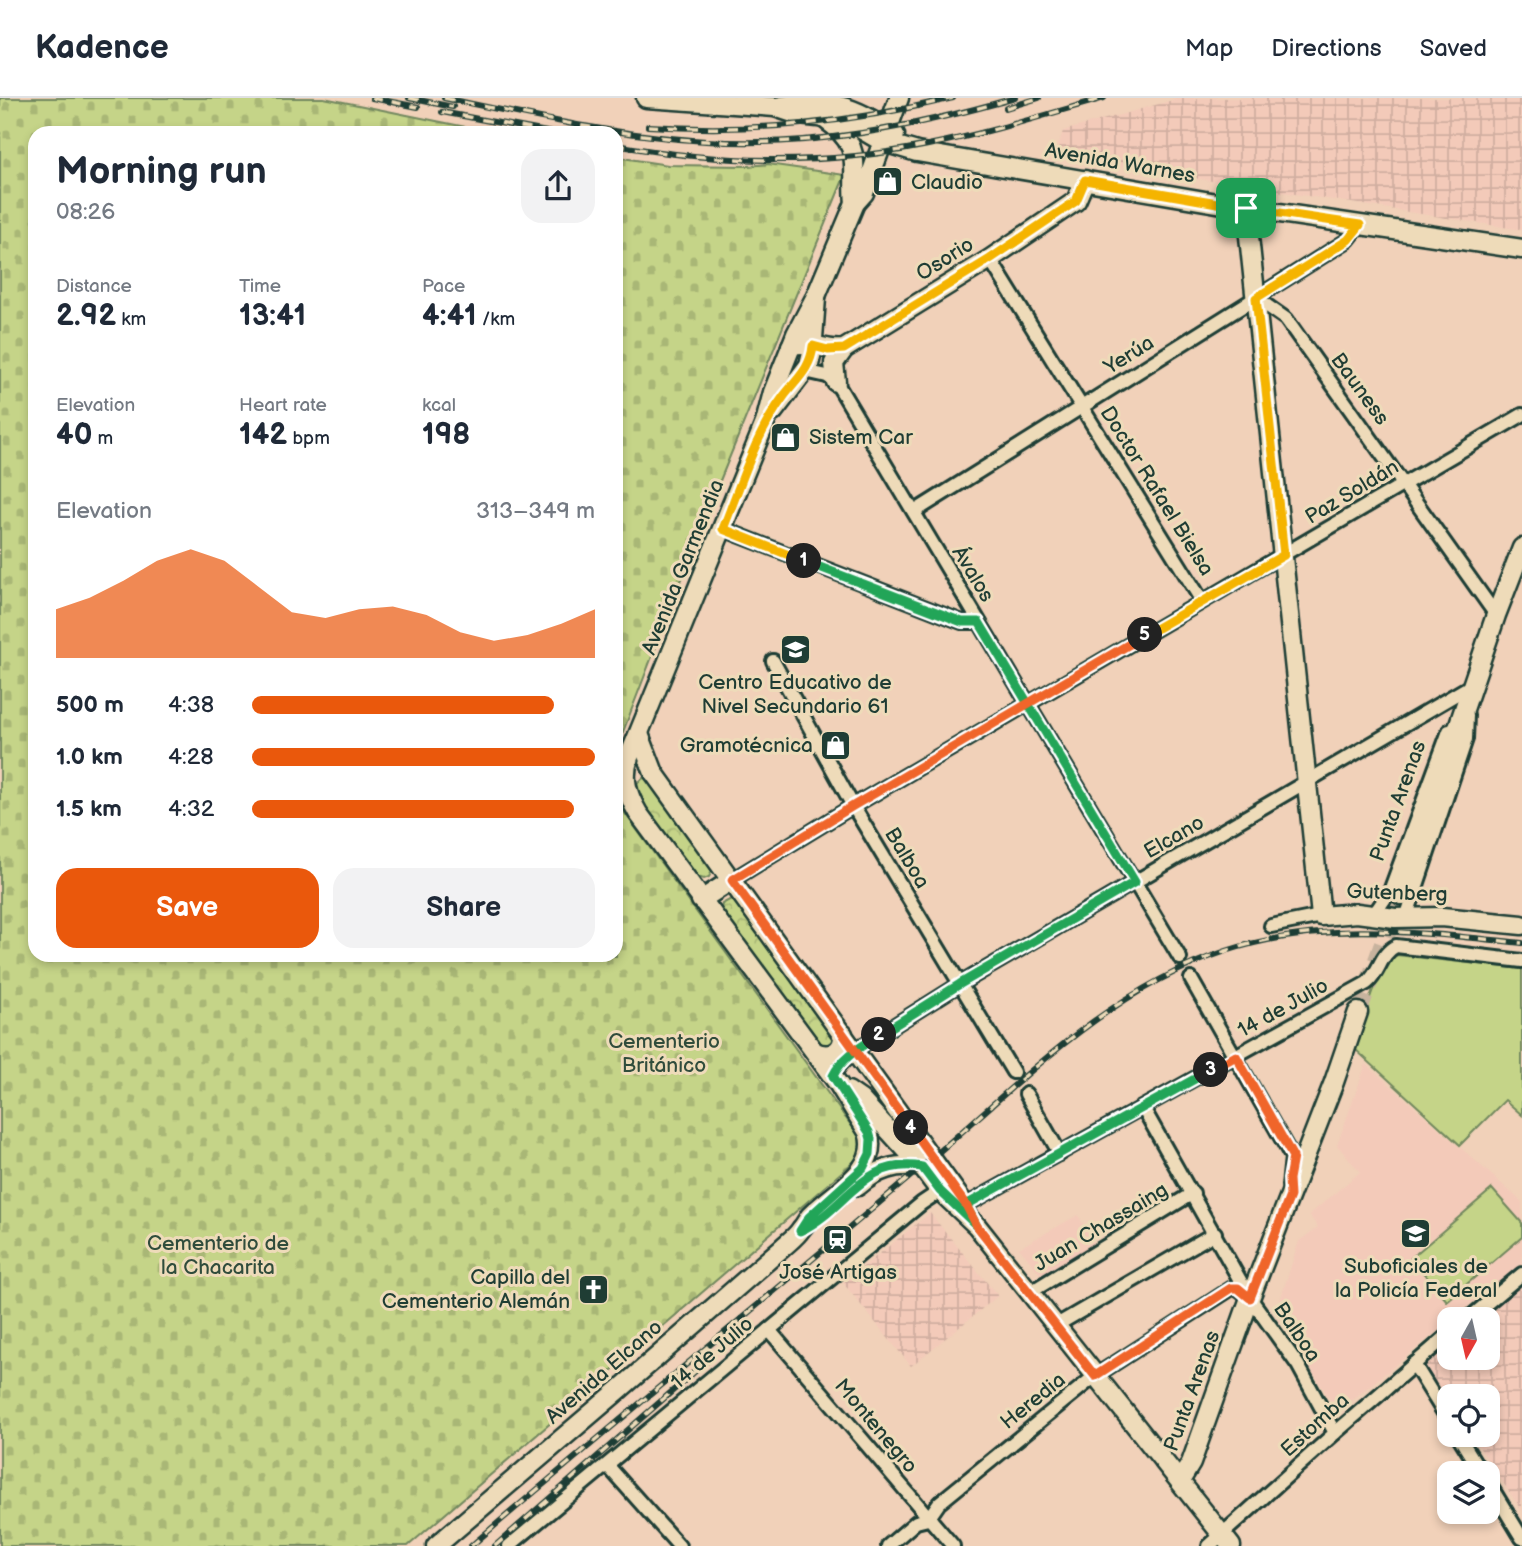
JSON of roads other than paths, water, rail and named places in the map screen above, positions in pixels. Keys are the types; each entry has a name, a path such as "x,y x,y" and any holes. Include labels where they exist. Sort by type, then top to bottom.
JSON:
{"main road":[{"name":"Avenida Warnes","path":"646,98 775,107 799,100 829,106 849,122 886,135 918,152 1246,208 1522,249"},
{"name":"Avenida Garmendia","path":"701,900 631,802 627,790 626,767 765,423 788,354 855,204 864,193 899,98"},
{"path":"829,106 852,150 855,165 855,204"},
{"path":"875,163 896,155 918,152"},
{"name":"Osorio","path":"844,349 990,259 1076,201 1085,180"},
{"path":"1246,208 1321,916"},
{"name":"Avenida Garmendia","path":"765,423 805,371 811,359 816,296"},
{"path":"805,371 793,370 788,354 802,343 828,350 844,349"},
{"path":"836,382 834,363 844,349"},
{"name":"Punta Arenas","path":"1401,895 1496,615 1522,548"},
{"path":"639,734 654,773 966,1205 977,1226"},
{"path":"732,880 701,900 815,1052 869,1132 870,1167 922,1167"},
{"name":"Gutenberg","path":"1321,916 1370,914 1406,918 1442,917 1522,925"},
{"name":"Punta Arenas","path":"1180,1481 1191,1464 1250,1298 1334,1082 1358,1012"},
{"path":"815,1052 825,1056 835,1052 842,1044 843,1034"},
{"path":"836,1081 860,1100 922,1167 940,1191 977,1226 1180,1481 1221,1542"},
{"path":"894,1137 897,1110"},
{"name":"Avenida Elcano","path":"436,1546 621,1390 800,1231 809,1217 857,1174 885,1157 894,1137"}],"street":[{"name":"Yerúa","path":"914,512 1348,240 1360,225"},
{"name":"Doctor Rafael Bielsa","path":"990,259 1202,601"},
{"name":"Bauness","path":"1256,298 1286,319 1496,615"},
{"path":"805,371 827,376 836,382"},
{"name":"Ávalos","path":"836,382 1180,958"},
{"name":"Paz Soldán","path":"732,880 853,806 1522,415"},
{"path":"723,529 962,622 979,622"},
{"name":"Balboa","path":"773,661 853,806 1013,1072"},
{"name":"Elcano","path":"836,1081 840,1065 855,1050 960,984 1306,781 1469,693"},
{"name":"Punta Arenas","path":"1370,914 1377,910 1390,891 1447,734 1469,693"},
{"name":"Punta Arenas","path":"1406,918 1466,739 1469,693"},
{"name":"Gutenberg","path":"1271,926 1321,916"},
{"name":"14 de Julio","path":"966,1205 1362,986 1372,979 1387,952 1396,946 1522,961"},
{"path":"1191,979 1236,1056"},
{"name":"Punta Arenas","path":"1236,1056 1293,1157 1289,1179 1290,1196"},
{"path":"1026,1094 1060,1154"},
{"name":"Balboa","path":"1143,1108 1250,1298 1298,1365 1335,1433"},
{"name":"14 de Julio","path":"509,1546 922,1203 940,1191"},
{"name":"Juan Chassaing","path":"1029,1293 1193,1194"},
{"path":"1055,1326 1215,1233"},
{"path":"1483,1307 1522,1274"},
{"name":"Heredia","path":"888,1546 916,1522 928,1519 939,1503 1095,1376 1231,1288 1238,1288 1250,1298"},
{"name":"Montenegro","path":"769,1330 953,1546"},
{"name":"Estomba","path":"1221,1542 1335,1433 1437,1344"},
{"path":"1414,1364 1437,1401"},
{"path":"607,1465 679,1546"},
{"path":"1500,1502 1522,1539 1516,1546"}],"tunnel":[{"path":"1358,1012 1401,895"}],"railway":[{"path":"372,98 418,107"},
{"path":"409,98 453,107"},
{"path":"444,98 585,126"},
{"path":"648,126 726,128 802,124 877,114 953,98"},
{"path":"623,132 706,141 823,138 901,126 1015,98"},
{"path":"1006,108 1039,98"},
{"path":"623,146 733,159 850,157 950,140 1104,98"},
{"path":"442,112 515,126"},
{"path":"471,1546 918,1170 1062,1045 1140,991 1181,969 1226,951 1299,935 1373,931 1522,943"},
{"path":"495,1546 708,1360"}],"place":[{"name":"Claudio","path":"888,182"},
{"name":"Sistem Car","path":"786,437"},
{"name":"Centro Educativo de Nivel Secundario 61","path":"795,650"},
{"name":"Gramotécnica","path":"836,745"},
{"name":"Suboficiales de la Policía Federal","path":"1416,1234"},
{"name":"José Artigas","path":"838,1240"},
{"name":"Capilla del Cementerio Alemán","path":"593,1289"}],"park label":[{"name":"Cementerio Británico","path":"664,1053"},
{"name":"Cementerio de la Chacarita","path":"218,1255"}]}
